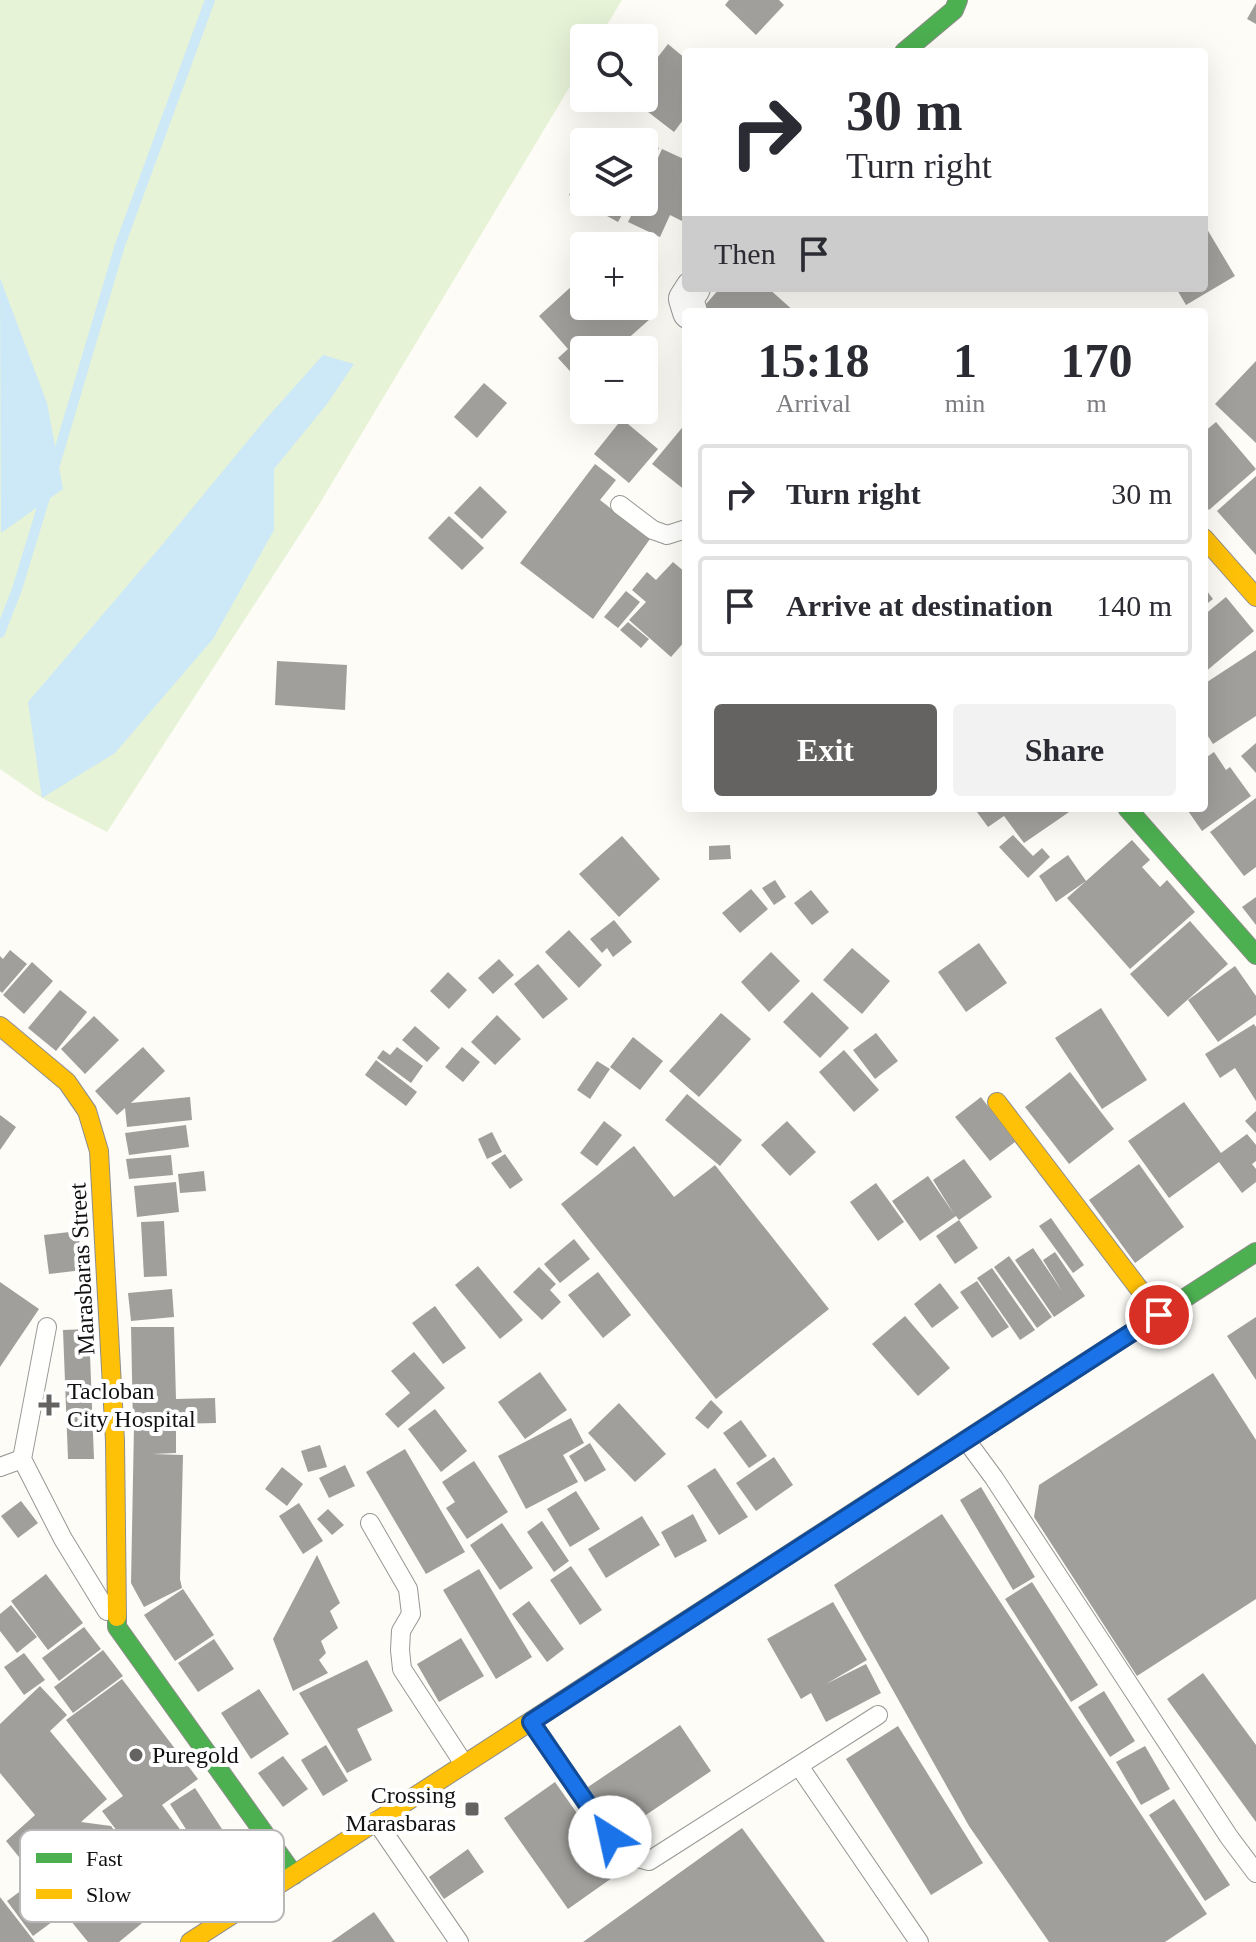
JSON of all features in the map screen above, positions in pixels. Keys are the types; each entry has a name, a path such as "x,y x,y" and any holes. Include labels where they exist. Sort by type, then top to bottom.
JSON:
{"street":[{"path":"909,48 954,10 958,0"},
{"path":"1208,543 1256,597"},
{"path":"1131,812 1256,955"},
{"name":"Marasbaras Street","path":"0,1026 67,1082 87,1111 99,1151 115,1441 117,1627"},
{"path":"997,1102 1159,1315"},
{"path":"284,1881 1256,1252"},
{"path":"117,1627 262,1830"},
{"path":"284,1861 294,1875"},
{"path":"190,1942 221,1922"}],"lane":[{"path":"620,505 653,530 667,535 682,530"},
{"path":"47,1327 22,1459 63,1539 117,1627"},
{"path":"966,1440 1229,1837 1256,1873"},
{"path":"0,1467 22,1459"},
{"path":"370,1523 408,1589 411,1614 401,1631 402,1669 464,1765"},
{"path":"531,1722 610,1837 627,1855 649,1861 878,1715"},
{"path":"799,1766 919,1942"},
{"path":"376,1821 459,1942"}],"green space":[{"path":"0,0 622,0 607,24 570,24 570,86 317,508 107,832 42,798 0,769"}],"water":[{"path":"0,278 47,403 63,489 1,533"},
{"path":"323,355 354,364 327,404 274,469 274,530 213,639 115,753 42,798 28,702"}],"building":[{"path":"729,0 779,0 784,5 756,35 725,5"},
{"path":"1256,3 1256,24 1247,19"},
{"path":"668,44 682,56 682,121 674,132 648,112 658,112 658,57"},
{"path":"662,149 682,158 682,221 670,215 660,237 658,232 649,232 628,222 631,216 658,216 658,158"},
{"path":"607,216 621,216 618,222"},
{"path":"1208,231 1235,276 1208,292"},
{"path":"570,288 570,320 649,320 631,336 570,336 570,371 558,358 568,349 539,316"},
{"path":"716,292 772,292 790,308 702,308"},
{"path":"1178,292 1208,292 1186,305"},
{"path":"1256,361 1256,443 1215,404"},
{"path":"484,383 507,403 477,438 454,417"},
{"path":"1216,422 1256,469 1209,510 1208,509 1208,429"},
{"path":"618,424 628,424 658,449 629,483 594,454"},
{"path":"682,428 682,488 652,464"},
{"path":"595,464 616,480 600,500 650,539 593,619 520,563"},
{"path":"1256,476 1256,555 1217,511"},
{"path":"480,486 507,512 482,539 454,513"},
{"path":"449,516 484,548 462,570 428,538"},
{"path":"673,562 682,570 682,645 671,657 629,620 646,602 632,590 647,572 656,580"},
{"path":"626,591 640,602 618,628 604,617"},
{"path":"1226,597 1254,631 1208,670 1208,612"},
{"path":"628,622 649,639 641,648 620,630"},
{"path":"1256,650 1256,716 1213,744 1208,736 1208,681"},
{"path":"277,661 347,665 345,710 275,705"},
{"path":"1256,743 1256,773 1241,756"},
{"path":"1214,752 1226,770 1230,767 1251,796 1202,831 1189,812 1208,812 1208,756"},
{"path":"1256,798 1256,867 1244,876 1210,832"},
{"path":"977,812 1069,812 1024,843 1004,816 988,827"},
{"path":"1013,835 1033,856 1042,848 1050,857 1028,878 999,847"},
{"path":"622,836 660,879 619,917 579,874"},
{"path":"1132,840 1150,860 1142,867 1160,887 1167,880 1195,912 1130,969 1067,898"},
{"path":"730,845 731,859 709,860 709,846"},
{"path":"1068,855 1086,881 1056,902 1039,876"},
{"path":"775,880 786,897 774,905 762,888"},
{"path":"751,889 768,909 740,933 722,913"},
{"path":"811,890 829,912 812,925 794,903"},
{"path":"1256,897 1256,925 1242,907"},
{"path":"614,920 632,942 613,957 607,948 602,953 590,939"},
{"path":"1190,921 1228,964 1168,1017 1130,974"},
{"path":"569,930 602,965 579,988 545,952"},
{"path":"979,943 1007,983 966,1012 938,972"},
{"path":"852,948 890,981 862,1014 823,980"},
{"path":"10,950 27,964 2,993 0,956 3,959"},
{"path":"771,952 800,981 769,1012 741,982"},
{"path":"499,959 514,975 493,994 478,978"},
{"path":"32,962 53,981 24,1014 3,995"},
{"path":"538,964 568,999 543,1019 514,984"},
{"path":"1235,966 1256,996 1256,1015 1218,1042 1188,1000"},
{"path":"448,972 467,990 449,1009 430,991"},
{"path":"60,990 87,1012 56,1051 28,1028"},
{"path":"812,992 849,1028 820,1058 783,1022"},
{"path":"1101,1008 1147,1080 1102,1109 1055,1038"},
{"path":"721,1013 751,1039 699,1097 669,1071"},
{"path":"497,1015 521,1039 495,1065 471,1042"},
{"path":"94,1016 119,1040 85,1074 61,1049"},
{"path":"1254,1024 1256,1101 1235,1068 1220,1078 1205,1054"},
{"path":"415,1026 440,1048 427,1062 402,1040"},
{"path":"876,1033 898,1061 875,1079 853,1050"},
{"path":"633,1037 663,1061 640,1090 610,1067"},
{"path":"143,1047 165,1071 131,1103 190,1097 192,1120 127,1127 125,1108 117,1115 95,1091"},
{"path":"397,1047 423,1066 411,1083 377,1058 383,1050 390,1055"},
{"path":"462,1047 480,1062 463,1082 445,1067"},
{"path":"844,1050 879,1090 854,1112 819,1072"},
{"path":"376,1060 417,1092 406,1106 365,1075"},
{"path":"597,1061 610,1069 590,1099 577,1090"},
{"path":"1070,1072 1114,1129 1069,1164 1025,1107"},
{"path":"687,1094 742,1140 720,1166 665,1120"},
{"path":"981,1097 1015,1142 990,1161 955,1117"},
{"path":"1184,1102 1221,1153 1247,1134 1256,1145 1256,1161 1252,1164 1256,1169 1256,1182 1242,1193 1219,1162 1169,1198 1128,1141"},
{"path":"1256,1111 1256,1133 1245,1121"},
{"path":"0,1115 16,1127 0,1150"},
{"path":"604,1121 622,1135 597,1166 580,1153"},
{"path":"787,1121 816,1152 790,1176 761,1145"},
{"path":"186,1125 189,1147 129,1155 125,1133"},
{"path":"492,1132 502,1152 487,1159 478,1139"},
{"path":"634,1146 674,1197 715,1165 829,1309 716,1399 561,1204"},
{"path":"505,1154 523,1180 510,1189 491,1163"},
{"path":"171,1155 173,1175 129,1179 126,1159"},
{"path":"964,1159 992,1197 959,1220 956,1216 920,1241 892,1201 928,1176 954,1214 933,1180"},
{"path":"1139,1164 1184,1227 1135,1263 1089,1200"},
{"path":"204,1171 206,1191 180,1193 178,1174"},
{"path":"176,1182 179,1212 137,1217 134,1186"},
{"path":"876,1183 904,1222 878,1241 850,1202"},
{"path":"1051,1218 1084,1265 1073,1273 1039,1226"},
{"path":"959,1220 978,1248 955,1264 936,1236"},
{"path":"164,1221 167,1276 144,1277 141,1222"},
{"path":"78,1231 83,1270 49,1274 44,1235"},
{"path":"574,1239 590,1259 560,1283 544,1264"},
{"path":"1033,1248 1062,1291 1043,1260 1055,1252 1085,1296 1054,1317 1015,1260"},
{"path":"1009,1256 1052,1317 1037,1328 994,1267"},
{"path":"478,1266 523,1320 500,1339 455,1285"},
{"path":"539,1267 556,1284 550,1290 561,1302 542,1320 513,1292"},
{"path":"992,1268 1035,1330 1020,1340 977,1278"},
{"path":"598,1272 631,1315 603,1338 568,1295"},
{"path":"977,1281 1009,1327 992,1338 960,1292"},
{"path":"0,1282 39,1309 0,1367"},
{"path":"940,1283 959,1308 932,1328 914,1304"},
{"path":"172,1289 174,1317 131,1321 128,1293"},
{"path":"435,1306 466,1348 443,1364 412,1323"},
{"path":"905,1316 950,1368 918,1396 872,1344"},
{"path":"1256,1317 1256,1380 1227,1336"},
{"path":"131,1327 174,1327 176,1399 215,1398 216,1423 133,1425"},
{"path":"89,1329 94,1459 68,1459 63,1330"},
{"path":"414,1352 445,1388 398,1428 385,1414 410,1393 391,1371"},
{"path":"540,1372 567,1410 525,1439 498,1402"},
{"path":"1213,1373 1256,1440 1256,1599 1137,1676 1034,1517 1039,1485"},
{"path":"711,1400 723,1412 708,1429 695,1418"},
{"path":"619,1403 666,1454 635,1482 588,1433"},
{"path":"435,1409 467,1451 441,1472 408,1429"},
{"path":"571,1418 584,1443 563,1455 578,1482 526,1509 498,1456"},
{"path":"741,1420 767,1456 749,1468 723,1433"},
{"path":"134,1426 176,1426 176,1453 152,1454 183,1455 182,1588 144,1607 131,1583"},
{"path":"590,1443 606,1470 585,1482 569,1456"},
{"path":"320,1445 327,1467 308,1472 301,1451"},
{"path":"405,1449 465,1552 426,1574 366,1472"},
{"path":"774,1457 793,1485 756,1511 736,1483"},
{"path":"474,1461 508,1512 467,1539 446,1508 455,1502 442,1482"},
{"path":"345,1465 355,1486 329,1498 319,1478"},
{"path":"282,1467 303,1484 287,1506 265,1489"},
{"path":"715,1468 748,1517 719,1535 687,1486"},
{"path":"981,1487 1035,1577 1013,1590 960,1500"},
{"path":"576,1491 600,1529 570,1547 547,1509"},
{"path":"21,1501 38,1523 18,1538 1,1516"},
{"path":"299,1503 323,1541 303,1554 279,1516"},
{"path":"328,1509 344,1525 332,1535 317,1519"},
{"path":"693,1514 707,1541 675,1558 661,1532"},
{"path":"942,1514 1207,1914 1165,1942 1049,1942 969,1826 834,1585"},
{"path":"642,1516 660,1545 606,1578 588,1549"},
{"path":"542,1521 569,1561 554,1572 527,1532"},
{"path":"502,1523 533,1568 500,1590 470,1545"},
{"path":"317,1555 340,1603 330,1611 338,1628 321,1641 326,1653 319,1660 328,1673 293,1691 273,1639"},
{"path":"571,1566 602,1610 580,1625 550,1580"},
{"path":"479,1569 532,1657 496,1679 443,1590"},
{"path":"46,1574 83,1623 48,1650 11,1601"},
{"path":"1032,1582 1098,1685 1071,1702 1005,1599"},
{"path":"183,1589 214,1635 175,1661 144,1615"},
{"path":"529,1601 564,1649 547,1662 512,1614"},
{"path":"833,1602 867,1660 826,1684 866,1664 881,1693 826,1722 811,1693 801,1699 767,1639"},
{"path":"11,1605 37,1637 17,1653 0,1631 0,1614"},
{"path":"84,1627 101,1649 59,1681 42,1658"},
{"path":"461,1638 484,1676 439,1702 417,1664"},
{"path":"214,1639 234,1669 198,1692 178,1663"},
{"path":"103,1650 123,1676 73,1713 54,1687"},
{"path":"24,1653 45,1680 24,1695 4,1667"},
{"path":"367,1660 393,1711 357,1729 372,1760 347,1773 299,1693"},
{"path":"1203,1673 1256,1745 1256,1822 1167,1699"},
{"name":"Puregold","path":"122,1679 198,1779 162,1805 181,1830 116,1830 102,1811 123,1796 66,1720"},
{"path":"40,1686 67,1715 50,1731 107,1799 81,1822 111,1826 114,1830 20,1830 20,1858 6,1841 35,1815 0,1773 0,1724"},
{"path":"259,1689 289,1734 251,1759 221,1713"},
{"path":"1104,1691 1135,1741 1110,1757 1078,1707"},
{"path":"680,1725 711,1771 637,1821 627,1805 608,1817 588,1787"},
{"path":"898,1726 983,1863 931,1895 846,1759"},
{"path":"326,1745 348,1781 323,1796 301,1760"},
{"path":"1145,1746 1170,1789 1141,1805 1116,1762"},
{"path":"283,1756 308,1789 283,1807 258,1773"},
{"path":"555,1782 619,1873 568,1909 504,1818"},
{"path":"195,1788 223,1830 186,1830 170,1804"},
{"path":"1174,1799 1230,1885 1205,1901 1149,1815"},
{"path":"742,1828 825,1942 583,1942"},
{"path":"468,1849 484,1872 444,1899 429,1877"},
{"path":"20,1891 20,1918 7,1901"},
{"path":"0,1897 35,1942 0,1942"},
{"path":"374,1912 395,1942 331,1942"},
{"path":"23,1922 52,1922 33,1936"},
{"path":"72,1922 143,1922 119,1942 88,1942"}],"waterway":[{"path":"54,468 120,245 210,0"},
{"path":"0,633 47,491"}],"traffic: fast":[{"path":"909,48 954,10 958,0"},
{"path":"1131,812 1256,955"},
{"path":"630,1657 1256,1252"},
{"path":"117,1617 117,1627 262,1830"},
{"path":"284,1861 294,1875"}],"traffic: slow":[{"path":"1208,543 1256,597"},
{"path":"0,1026 67,1082 87,1111 99,1151 115,1441 117,1617"},
{"path":"997,1102 1159,1315"},
{"path":"284,1881 630,1657"},
{"path":"190,1942 221,1922"}],"place":[{"name":"Tacloban City Hospital","path":"49,1405"},
{"name":"Puregold","path":"136,1755"},
{"name":"Crossing Marasbaras","path":"472,1809"}],"route":[{"path":"610,1837 531,1722 1159,1315"}]}
